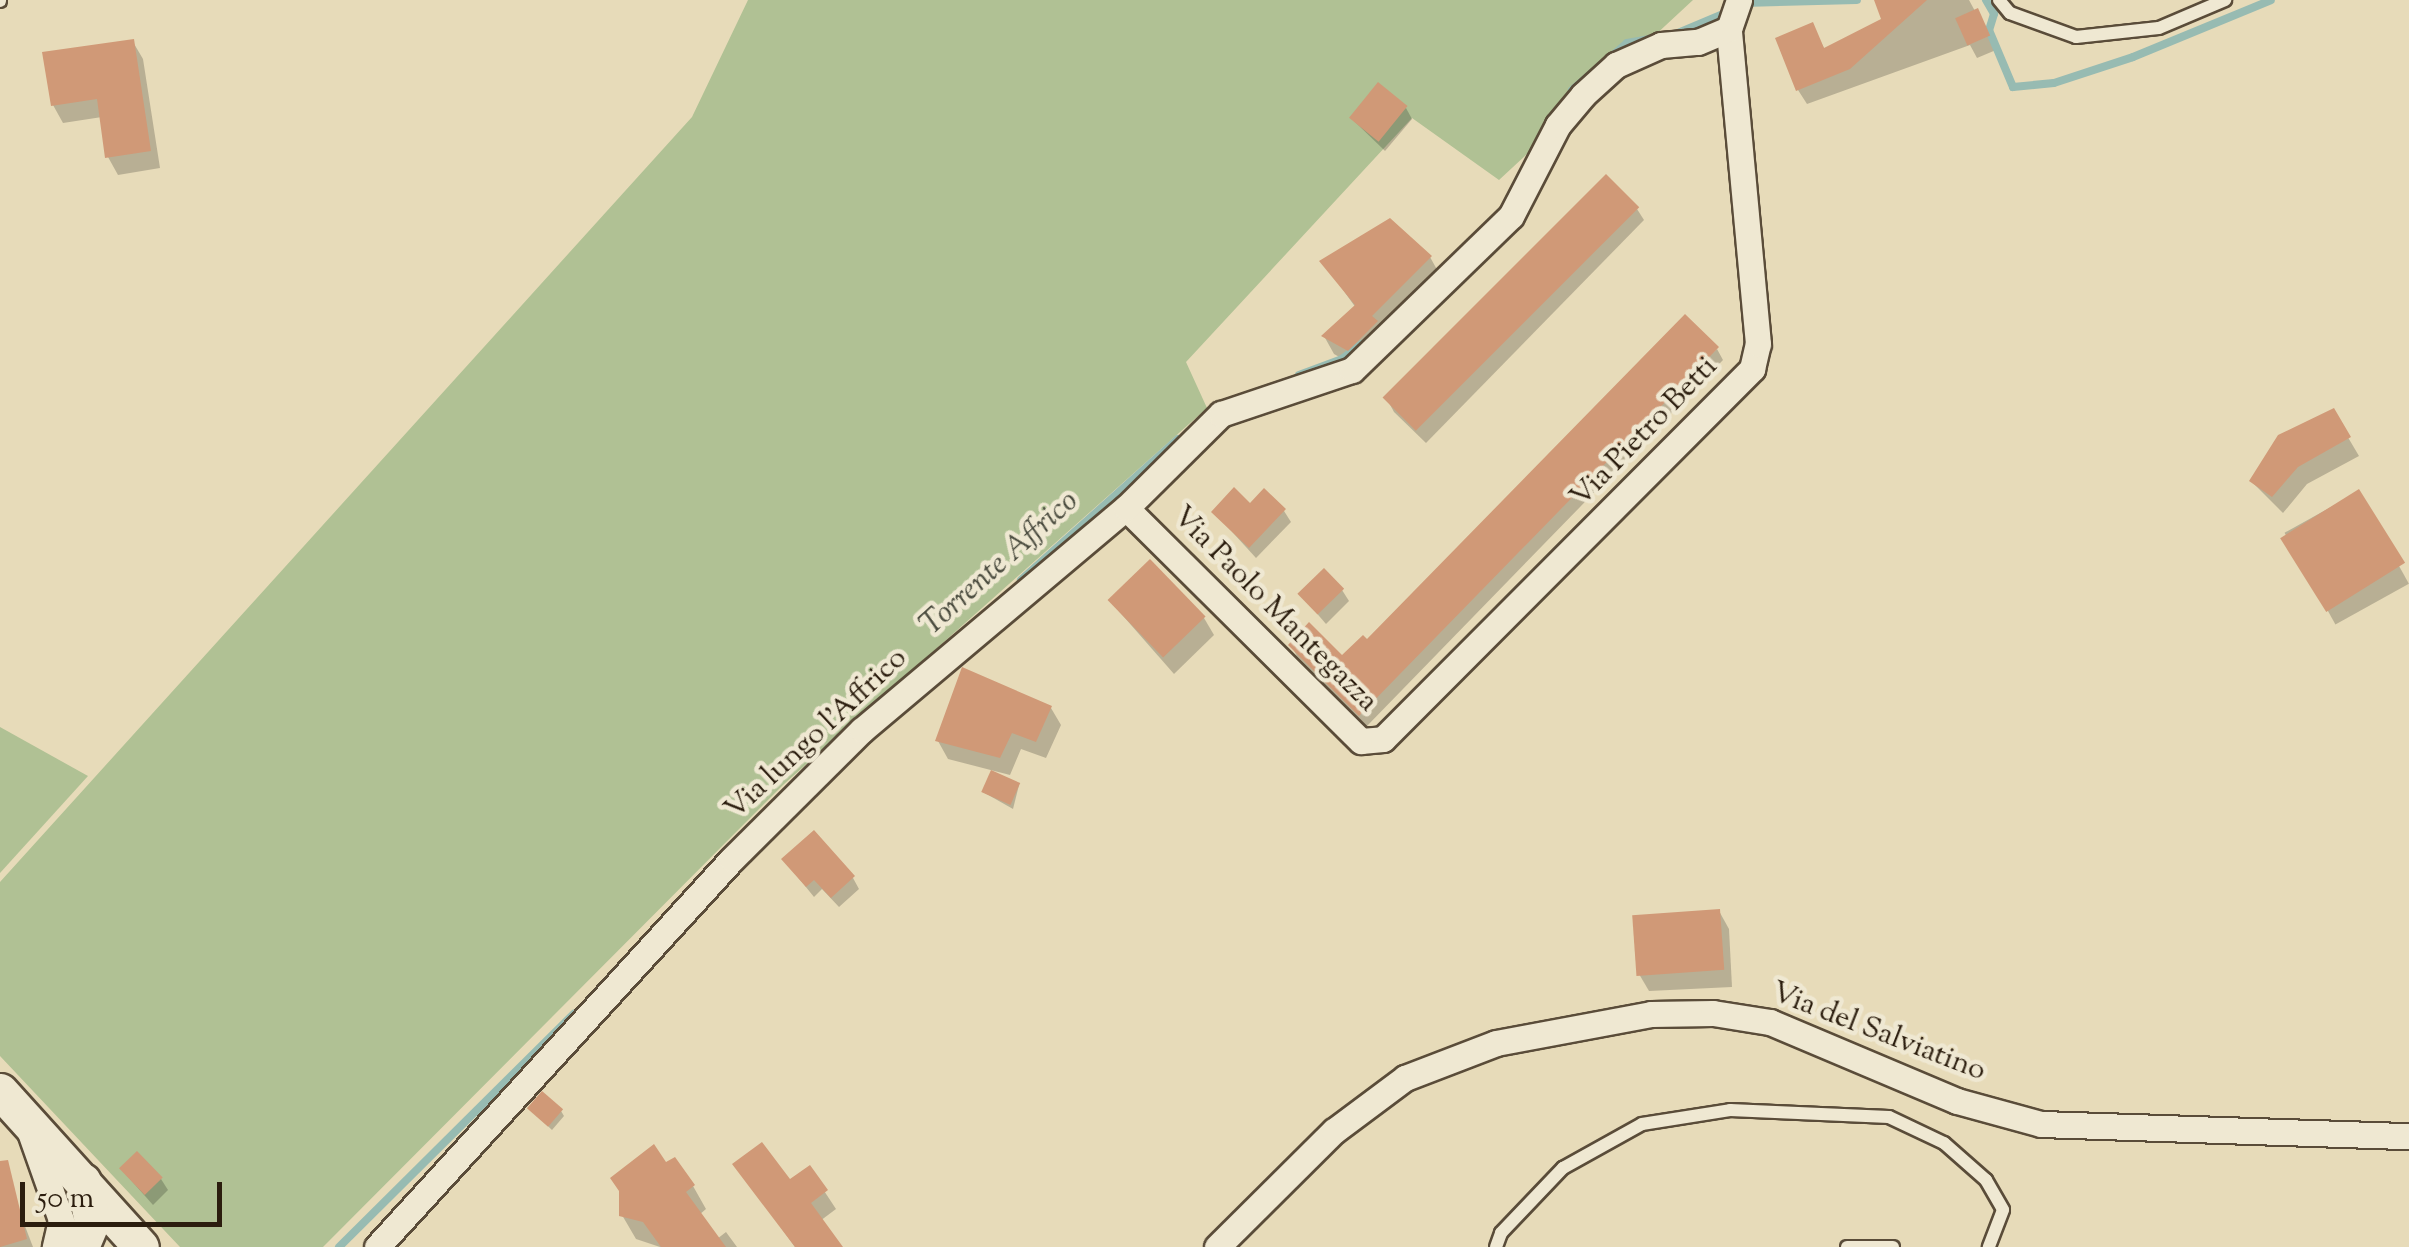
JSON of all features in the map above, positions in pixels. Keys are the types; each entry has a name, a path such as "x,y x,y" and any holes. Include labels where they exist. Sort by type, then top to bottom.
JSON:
{"main road":[{"path":"8,1098 140,1247"},
{"path":"81,1247 92,1221 82,1180"}],"street":[{"path":"1729,30 1739,0"},
{"name":"Via lungo l'Affrico","path":"378,1247 732,859 862,730 1126,508 1220,414 1352,370 1511,216 1558,125 1616,65 1662,45 1698,42 1729,30"},
{"name":"Via Pietro Betti","path":"1384,739 1752,370 1758,344 1729,30"},
{"name":"Via Paolo Mantegazza","path":"1126,508 1361,741 1384,739"},
{"name":"Via del Salviatino","path":"1217,1247 1334,1132 1405,1078 1496,1043 1650,1014 1770,1022 1957,1100 2040,1124 2409,1136"},
{"path":"8,1098 61,1220 55,1247"}],"lane":[{"path":"1999,0 2010,13 2076,37 2158,28 2224,0"},
{"path":"1496,1247 1500,1233 1564,1168 1642,1124 1730,1110 1889,1117 1944,1143 1986,1180 2002,1210 1990,1247"},
{"path":"1847,1247 1892,1247"}],"green space":[{"path":"748,0 1693,0 1499,180 1412,118 1186,362 1207,408 783,785 323,1247 180,1247 0,1056 0,882 692,117"},
{"path":"0,727 88,776 0,873"}],"building":[{"path":"1874,0 1927,0 1850,69 1796,91 1775,38 1813,22 1824,48 1881,19"},
{"path":"1978,8 1990,35 1967,46 1955,18"},
{"path":"134,39 151,151 105,158 97,99 51,106 42,52"},
{"path":"1378,82 1408,106 1379,142 1349,118"},
{"path":"1606,174 1639,207 1416,431 1383,397"},
{"path":"1390,218 1432,256 1372,316 1378,321 1348,351 1321,336 1355,305 1319,261"},
{"path":"1685,314 1719,347 1359,716 1288,645 1309,622 1342,655 1363,635 1367,639"},
{"path":"2334,408 2351,437 2298,467 2272,497 2249,481 2278,435"},
{"path":"1234,487 1250,503 1264,488 1286,509 1249,548 1211,512"},
{"path":"2359,489 2405,563 2326,612 2280,538"},
{"path":"1150,559 1206,617 1163,658 1108,600"},
{"path":"1324,568 1344,589 1318,615 1297,594"},
{"path":"962,667 1052,706 1036,742 1012,733 1000,758 935,741"},
{"path":"991,770 1020,783 1010,805 981,792"},
{"path":"814,830 855,876 831,898 814,880 806,887 781,859"},
{"path":"1720,909 1724,970 1636,976 1632,915"},
{"path":"542,1091 563,1109 548,1127 527,1108"},
{"path":"762,1142 790,1179 810,1165 828,1190 811,1203 843,1247 795,1247 732,1164"},
{"path":"654,1144 666,1162 675,1157 695,1185 686,1192 726,1247 661,1247 643,1222 619,1216 619,1191 610,1178"},
{"path":"137,1151 163,1178 145,1195 119,1168"},
{"path":"8,1160 27,1239 0,1247 0,1161"}],"waterway":[{"path":"1743,3 1857,0"},
{"path":"1986,0 1994,14 1989,30 2013,87 2054,83 2133,57 2271,0"},
{"name":"Torrente Affrico","path":"1678,33 1723,14"},
{"name":"Torrente Affrico","path":"1572,90 1627,43 1650,39"},
{"name":"Torrente Affrico","path":"1299,375 1342,359 1362,344"},
{"name":"Torrente Affrico","path":"1021,580 1178,439"},
{"name":"Torrente Affrico","path":"339,1247 574,1014"}]}
